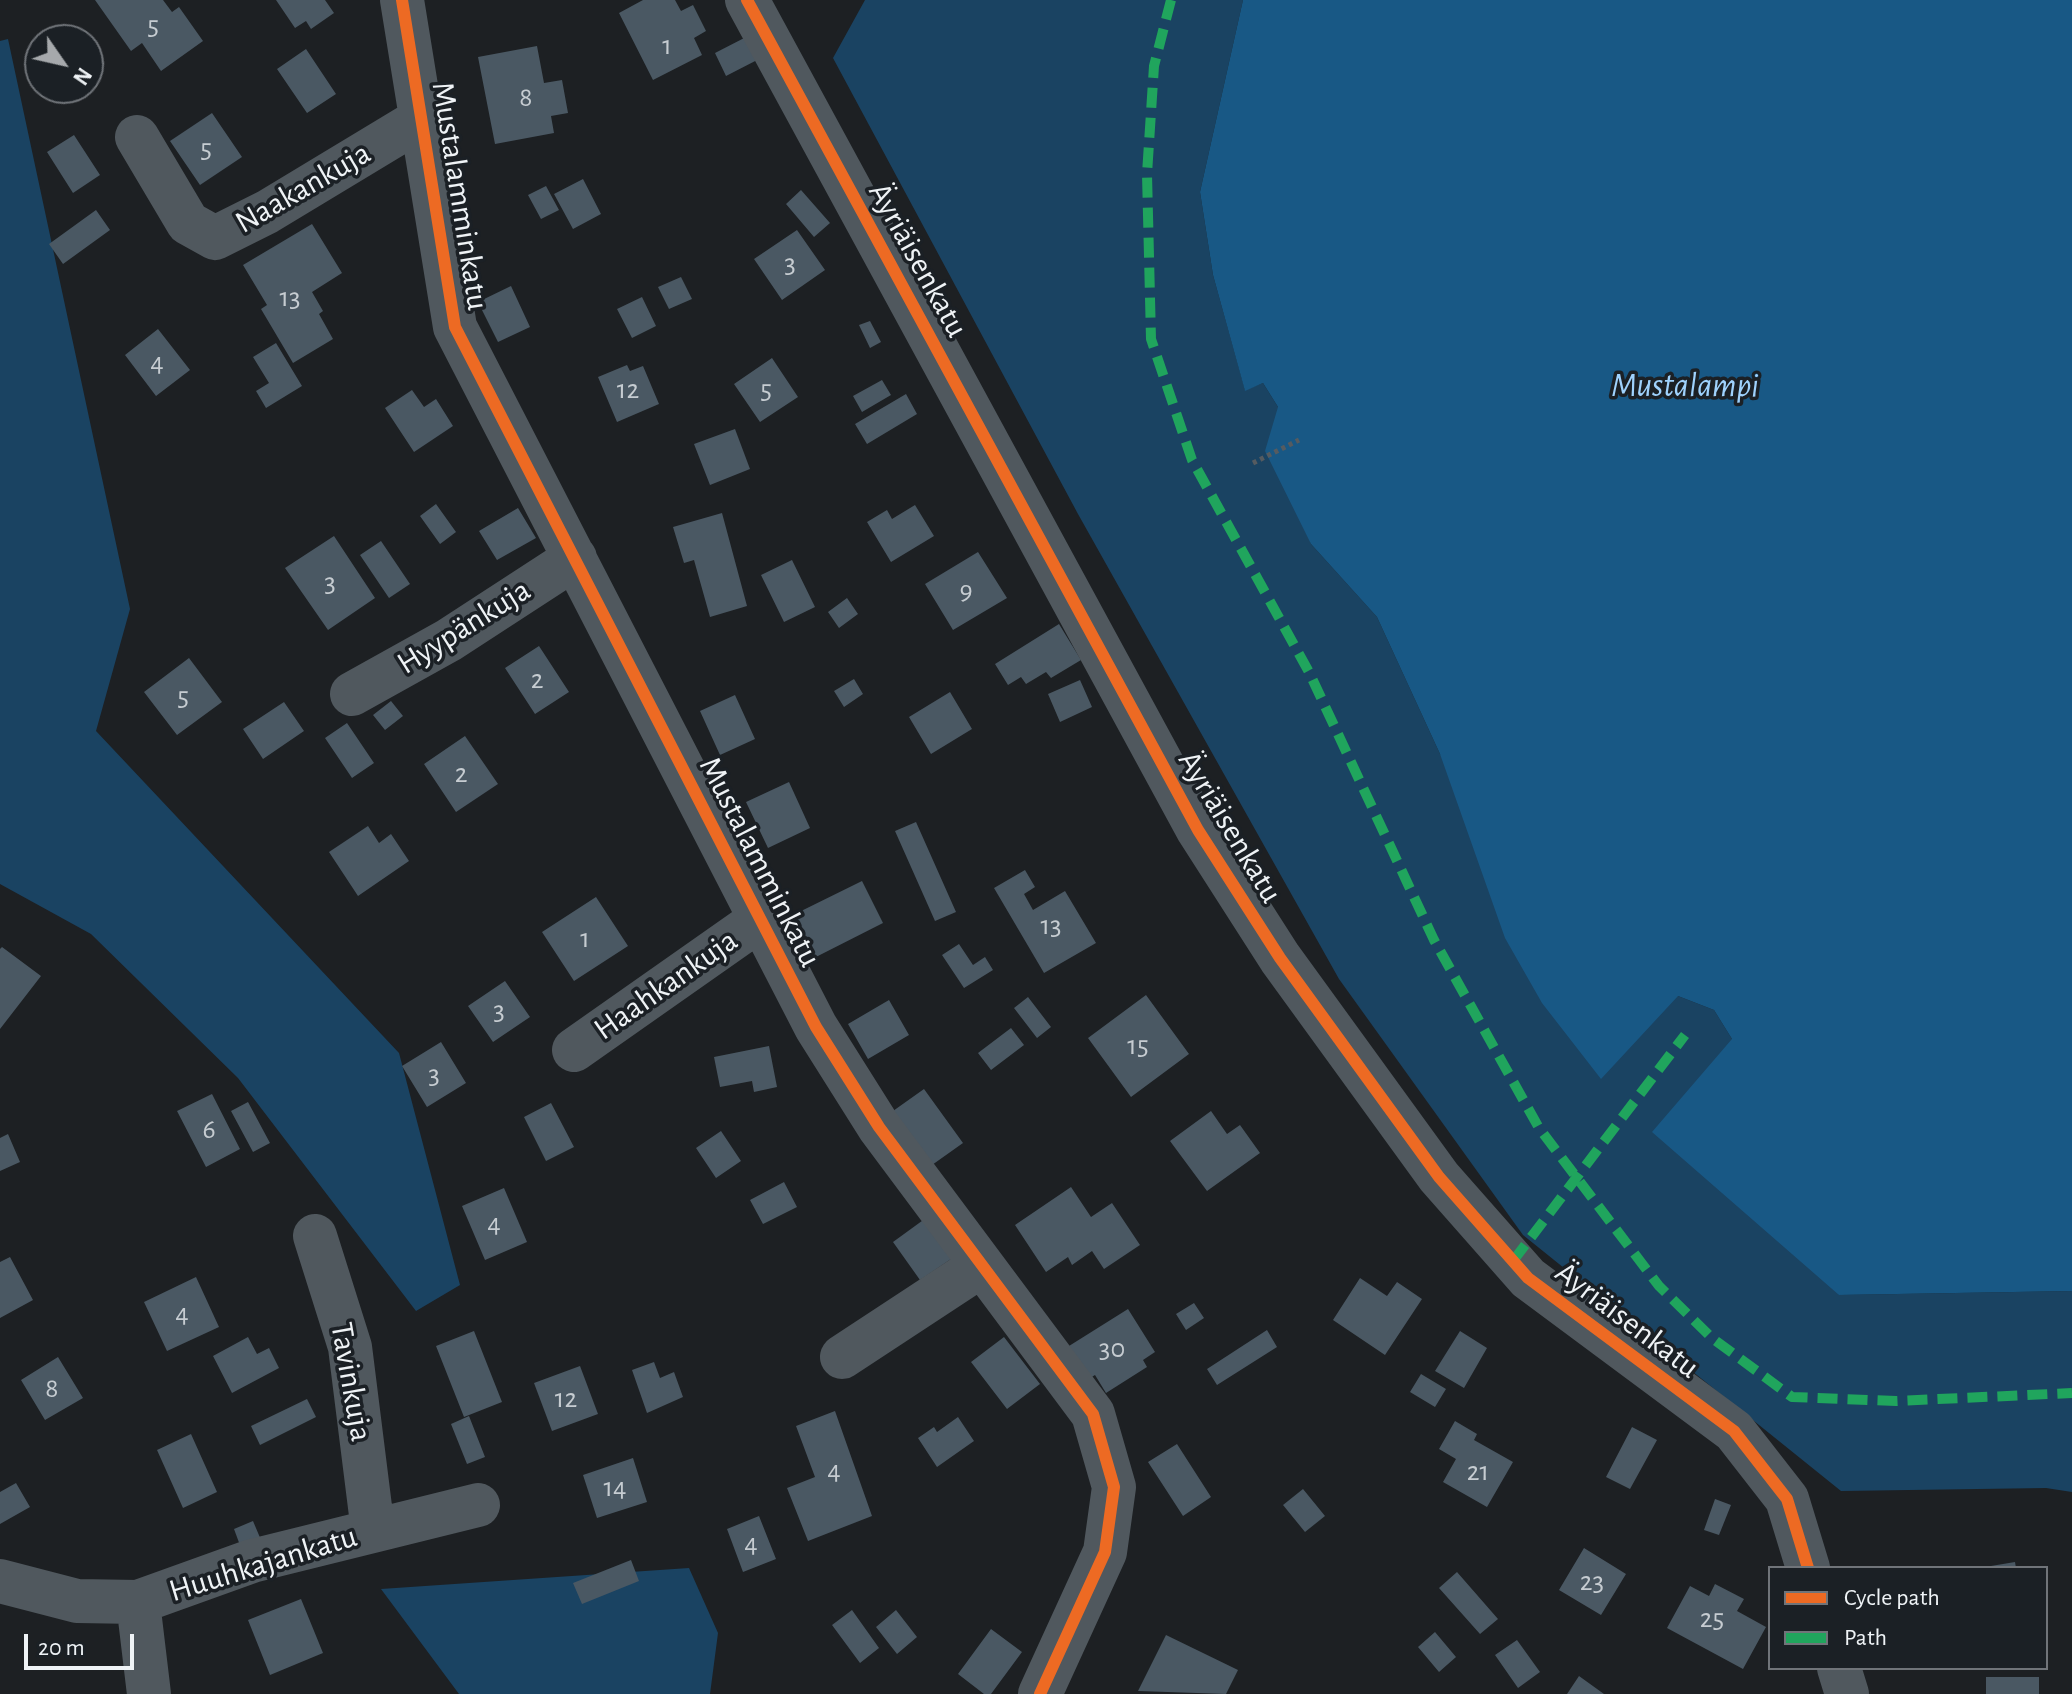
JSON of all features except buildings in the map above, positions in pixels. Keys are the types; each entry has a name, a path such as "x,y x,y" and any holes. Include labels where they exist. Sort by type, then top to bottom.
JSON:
{"street":[{"name":"Mustalamminkatu","path":"402,0 455,327 816,1027 879,1127 1093,1414 1114,1487 1105,1552 1040,1694"},
{"name":"Äyriäisenkatu","path":"747,0 1198,830 1280,958 1439,1177 1528,1278 1734,1431 1787,1499 1807,1566"},
{"name":"Naakankuja","path":"137,137 188,223 215,238 267,212 421,119"},
{"name":"Hyypänkuja","path":"352,694 449,640 575,558"},
{"name":"Haahkankuja","path":"574,1050 759,920"},
{"name":"Tavinkuja","path":"315,1236 350,1347 373,1531"},
{"path":"842,1357 982,1265"},
{"name":"Huuhkajankatu","path":"0,1581 77,1601 138,1602 252,1561 478,1505"},
{"path":"138,1602 149,1694"},
{"path":"1840,1670 1847,1694"}],"path":[{"path":"1253,463 1299,440"}],"shaded area":[{"path":"865,0 1243,0 1200,192 1213,275 1245,390 1263,383 1278,407 1311,544 1377,617 1440,754 1678,996 1714,1010 1732,1039 1839,1295 2072,1291 2072,1492 2046,1488 1841,1491 1523,1235 1339,979 1078,514 833,58"},
{"path":"8,39 130,609 96,731 399,1053 460,1285 416,1311 238,1078 91,934 0,884 0,41"},
{"path":"689,1568 718,1633 710,1694 459,1694 381,1589"}],"water":[{"name":"Mustalampi","path":"1243,0 2072,0 2072,1291 1839,1295 1652,1132 1732,1039 1714,1010 1678,996 1601,1079 1542,1003 1505,938 1440,754 1377,617 1311,544 1265,451 1278,407 1263,383 1245,391 1213,275 1200,192"}],"marked path":[{"path":"1171,0 1154,66 1147,174 1151,339 1192,460 1309,672 1434,940 1539,1128 1659,1286 1712,1338 1792,1397 1896,1401 2072,1393"},
{"path":"1513,1261 1685,1035"}],"cycle path":[{"path":"402,0 455,327 816,1027 879,1127 1093,1414 1114,1487 1105,1552 1040,1694"},
{"path":"747,0 1198,830 1280,958 1439,1177 1528,1278 1734,1431 1787,1499 1807,1566"}]}
